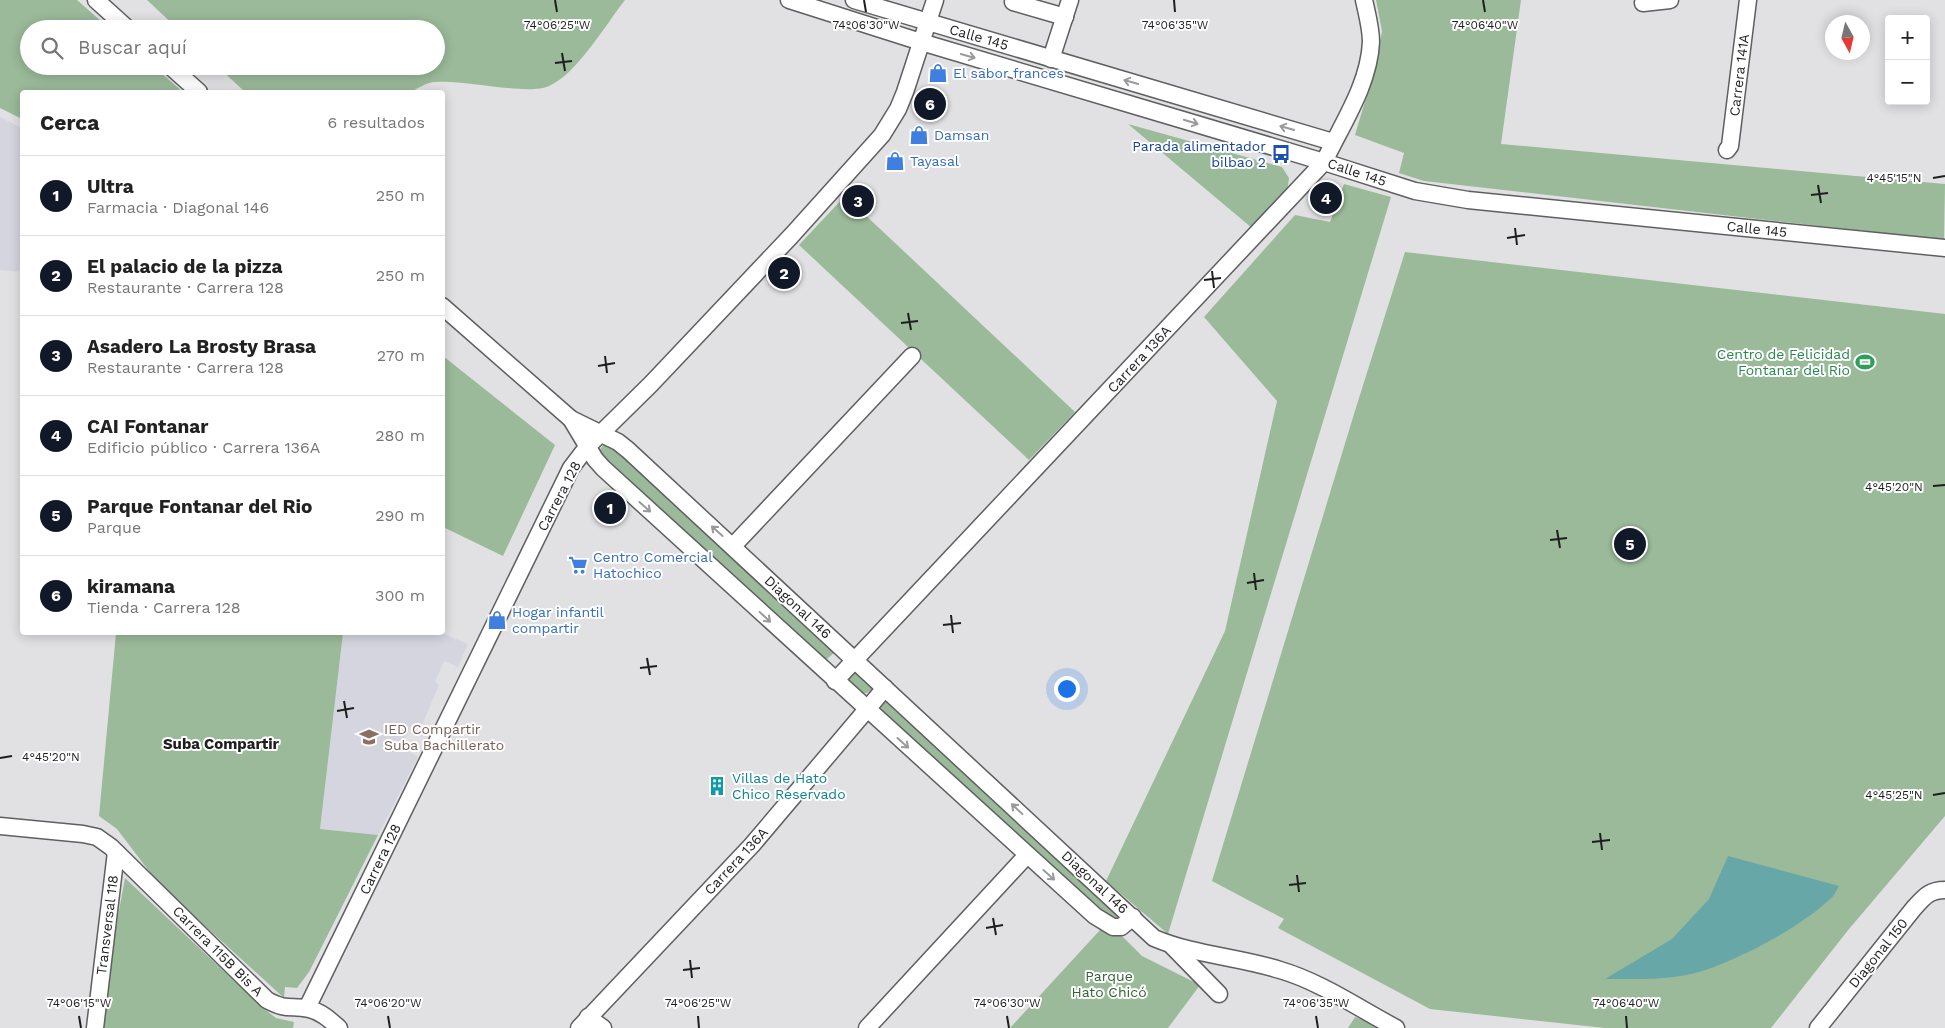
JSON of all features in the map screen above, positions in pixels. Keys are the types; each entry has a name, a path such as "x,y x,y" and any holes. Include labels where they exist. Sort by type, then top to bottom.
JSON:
{"street":[{"path":"96,0 118,20"},
{"name":"Calle 145","path":"789,0 921,42 1415,191 1440,196 1945,248"},
{"name":"Calle 145","path":"854,0 1334,142"},
{"name":"Carrera 128","path":"307,1008 576,460 785,242 882,135 898,109 935,0"},
{"path":"1051,59 1070,0"},
{"name":"Carrera 136A","path":"836,681 1324,162 1359,89 1369,58 1371,40 1364,0"},
{"path":"1643,3 1670,0"},
{"name":"Carrera 141A","path":"1727,150 1730,146 1748,0"},
{"path":"1013,2 1064,17"},
{"path":"180,75 197,90"},
{"name":"Diagonal 146","path":"445,309 571,419 618,442 628,450 1133,918 1122,927 1113,927 1103,922 1027,855 603,468 571,419"},
{"path":"733,546 912,356"},
{"name":"Carrera 136A","path":"584,1023 752,845 885,688"},
{"name":"Carrera 115B Bis A","path":"0,826 97,837 114,849 267,1000 284,1008 307,1008 318,1012 339,1028"},
{"name":"Transversal 118","path":"95,1028 114,849"},
{"path":"866,1028 1027,855"},
{"name":"Diagonal 150","path":"1818,1028 1914,908 1928,893 1935,890 1945,890"},
{"path":"1133,918 1154,938 1172,946 1278,969 1300,976 1396,1028"},
{"path":"1172,946 1219,994"},
{"path":"584,1023 603,1028"}],"shaded area":[{"path":"0,117 20,127 20,272 0,270"},
{"name":"IED Compartir Suba Bachillerato","path":"445,634 468,644 458,667 444,661 435,682 439,685 421,727 412,724 402,747 418,757 378,835 320,829 343,635"}],"green space":[{"path":"0,0 77,0 100,20 20,20 20,75 163,75 181,90 20,90 20,118 0,108"},
{"path":"147,0 625,0 590,48 570,71 560,80 539,89 435,82 414,90 243,90 227,75 445,75 445,20 168,20"},
{"path":"1376,0 1521,0 1501,144 1945,184 1944,240 1424,181 1399,173 1404,153 1355,135 1374,71 1382,31"},
{"path":"1128,124 1282,167 1289,178 1287,193 1252,228"},
{"path":"1344,184 1391,197 1168,934 1106,881 1225,631 1277,401 1204,317 1295,215 1330,222"},
{"path":"845,196 1075,412 1029,460 799,245"},
{"path":"1405,252 1945,314 1945,816 1849,929 1771,1028 1605,1028 1430,1009 1278,928 1284,919 1212,881"},
{"path":"445,358 555,445 503,556 445,528"},
{"path":"605,443 637,465 837,650 826,660 598,452"},
{"path":"116,635 343,635 320,829 378,835 309,972 297,988 285,987 284,998 158,883 117,829 99,816"},
{"path":"856,668 871,682 872,689 867,693 861,693 847,680"},
{"path":"880,699 888,700 1122,915 1122,920 1114,922 879,712 876,705"},
{"path":"125,878 263,1008 276,1018 294,1022 293,1028 103,1028 115,932"},
{"name":"Parque Hato Chicó","path":"1100,930 1120,934 1142,956 1200,985 1168,1028 1010,1028"},
{"path":"1355,1017 1384,1028 1348,1028"}],"water":[{"path":"1728,856 1839,886 1831,898 1801,922 1762,945 1721,964 1676,977 1605,979 1672,939 1709,899"}],"place":[{"name":"El sabor frances","path":"938,73"},
{"name":"kiramana","path":"930,104"},
{"name":"Damsan","path":"919,135"},
{"name":"Parada alimentador bilbao 2","path":"1281,154"},
{"name":"Tayasal","path":"895,161"},
{"name":"CAI Fontanar","path":"1326,198"},
{"name":"Asadero La Brosty Brasa","path":"858,201"},
{"name":"El palacio de la pizza","path":"784,273"},
{"name":"Centro de Felicidad Fontanar del Rio","path":"1865,362"},
{"name":"Ultra","path":"610,508"},
{"name":"Parque Fontanar del Rio","path":"1630,544"},
{"name":"Centro Comercial Hatochico","path":"578,565"},
{"name":"Hogar infantil compartir","path":"497,620"},
{"name":"IED Compartir Suba Bachillerato","path":"369,737"},
{"name":"Villas de Hato Chico Reservado","path":"717,786"}],"district":[{"name":"Suba Compartir","path":"221,744"}]}
